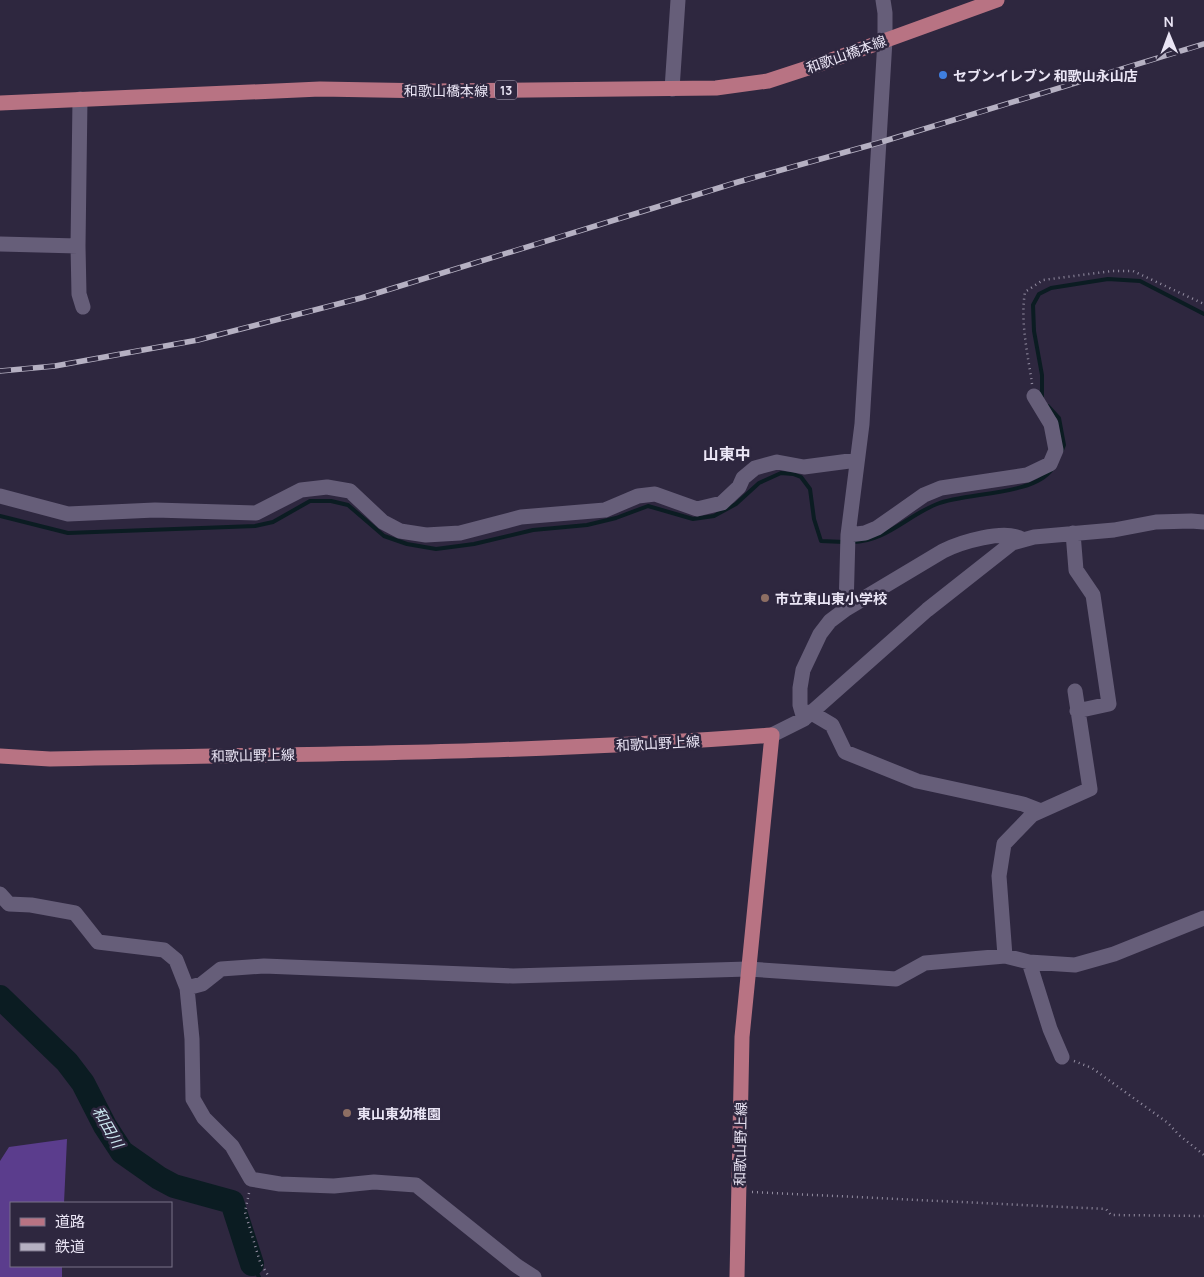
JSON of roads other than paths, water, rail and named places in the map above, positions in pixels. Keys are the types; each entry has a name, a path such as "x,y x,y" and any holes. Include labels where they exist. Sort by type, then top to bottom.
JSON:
{"main road":[{"name":"和歌山橋本線","path":"0,103 320,89 433,91 716,88 768,81 997,0"},
{"name":"和歌山野上線","path":"0,756 60,759 579,747 772,735 742,1037 737,1277"}],"street":[{"path":"672,89 678,0"},
{"path":"846,610 848,535 862,424 885,40 883,0"},
{"path":"80,99 78,246 79,294 83,307"},
{"path":"0,244 78,246"},
{"path":"848,535 865,533 877,528 924,495 941,488 1027,475 1050,464 1056,450 1051,424 1034,396"},
{"path":"0,496 68,514 155,510 256,513 301,490 327,487 350,491 383,522 400,531 426,535 460,533 521,517 605,510 638,496 656,494 696,509 722,503 739,487 743,478 755,468 777,462 804,467 857,460"},
{"path":"772,735 807,716 926,610 1012,543 1034,537 1114,530 1156,522 1204,522"},
{"path":"1074,533 1076,570 1093,595 1109,704 1077,711"},
{"path":"1024,540 1017,536 999,536 958,543 846,610 830,622 820,634 803,670 800,705 807,716 832,725 845,752 917,781 1023,804 1041,811"},
{"path":"1005,956 999,876 1004,844 1032,815 1090,788 1075,691"},
{"path":"0,894 9,904 31,905 75,913 98,942 164,950 176,960 187,988 192,1039 193,1099 204,1118 232,1146 251,1179 280,1184 334,1186 374,1182 416,1185 517,1266 534,1277"},
{"path":"187,988 202,984 221,969 264,966 513,976 748,969 896,979 925,962 1005,956 1029,962 1076,964 1114,954 1204,918"},
{"path":"1029,962 1050,1029 1062,1057"}],"waterway":[{"path":"1042,399 1042,375 1034,331 1033,305 1039,294 1051,288 1108,279 1140,281 1204,314"},
{"path":"1048,406 1059,418 1064,445 1062,450"},
{"path":"851,542 874,538 937,504 965,497 1015,489 1030,484 1043,478 1052,469"},
{"path":"0,516 68,533 255,526 273,522 310,501 331,501 348,505 384,536 407,544 436,549 474,544 533,530 587,525 616,518 648,506 693,519 714,516 736,504 759,483 781,473 801,477 810,489 814,519 821,541 844,542"},
{"name":"和田川","path":"0,997 67,1062 83,1083 105,1126 122,1152 159,1178 174,1186 232,1202 252,1264"},
{"name":"和田川","path":"252,1264 259,1277"}],"railway":[{"path":"0,371 55,366 198,340 361,298 738,182 878,143 1204,44"}],"place":[{"name":"セブンイレブン 和歌山永山店","path":"943,75"},
{"name":"市立東山東小学校","path":"765,598"},
{"name":"東山東幼稚園","path":"347,1113"}],"district":[{"name":"山東中","path":"727,454"}]}
